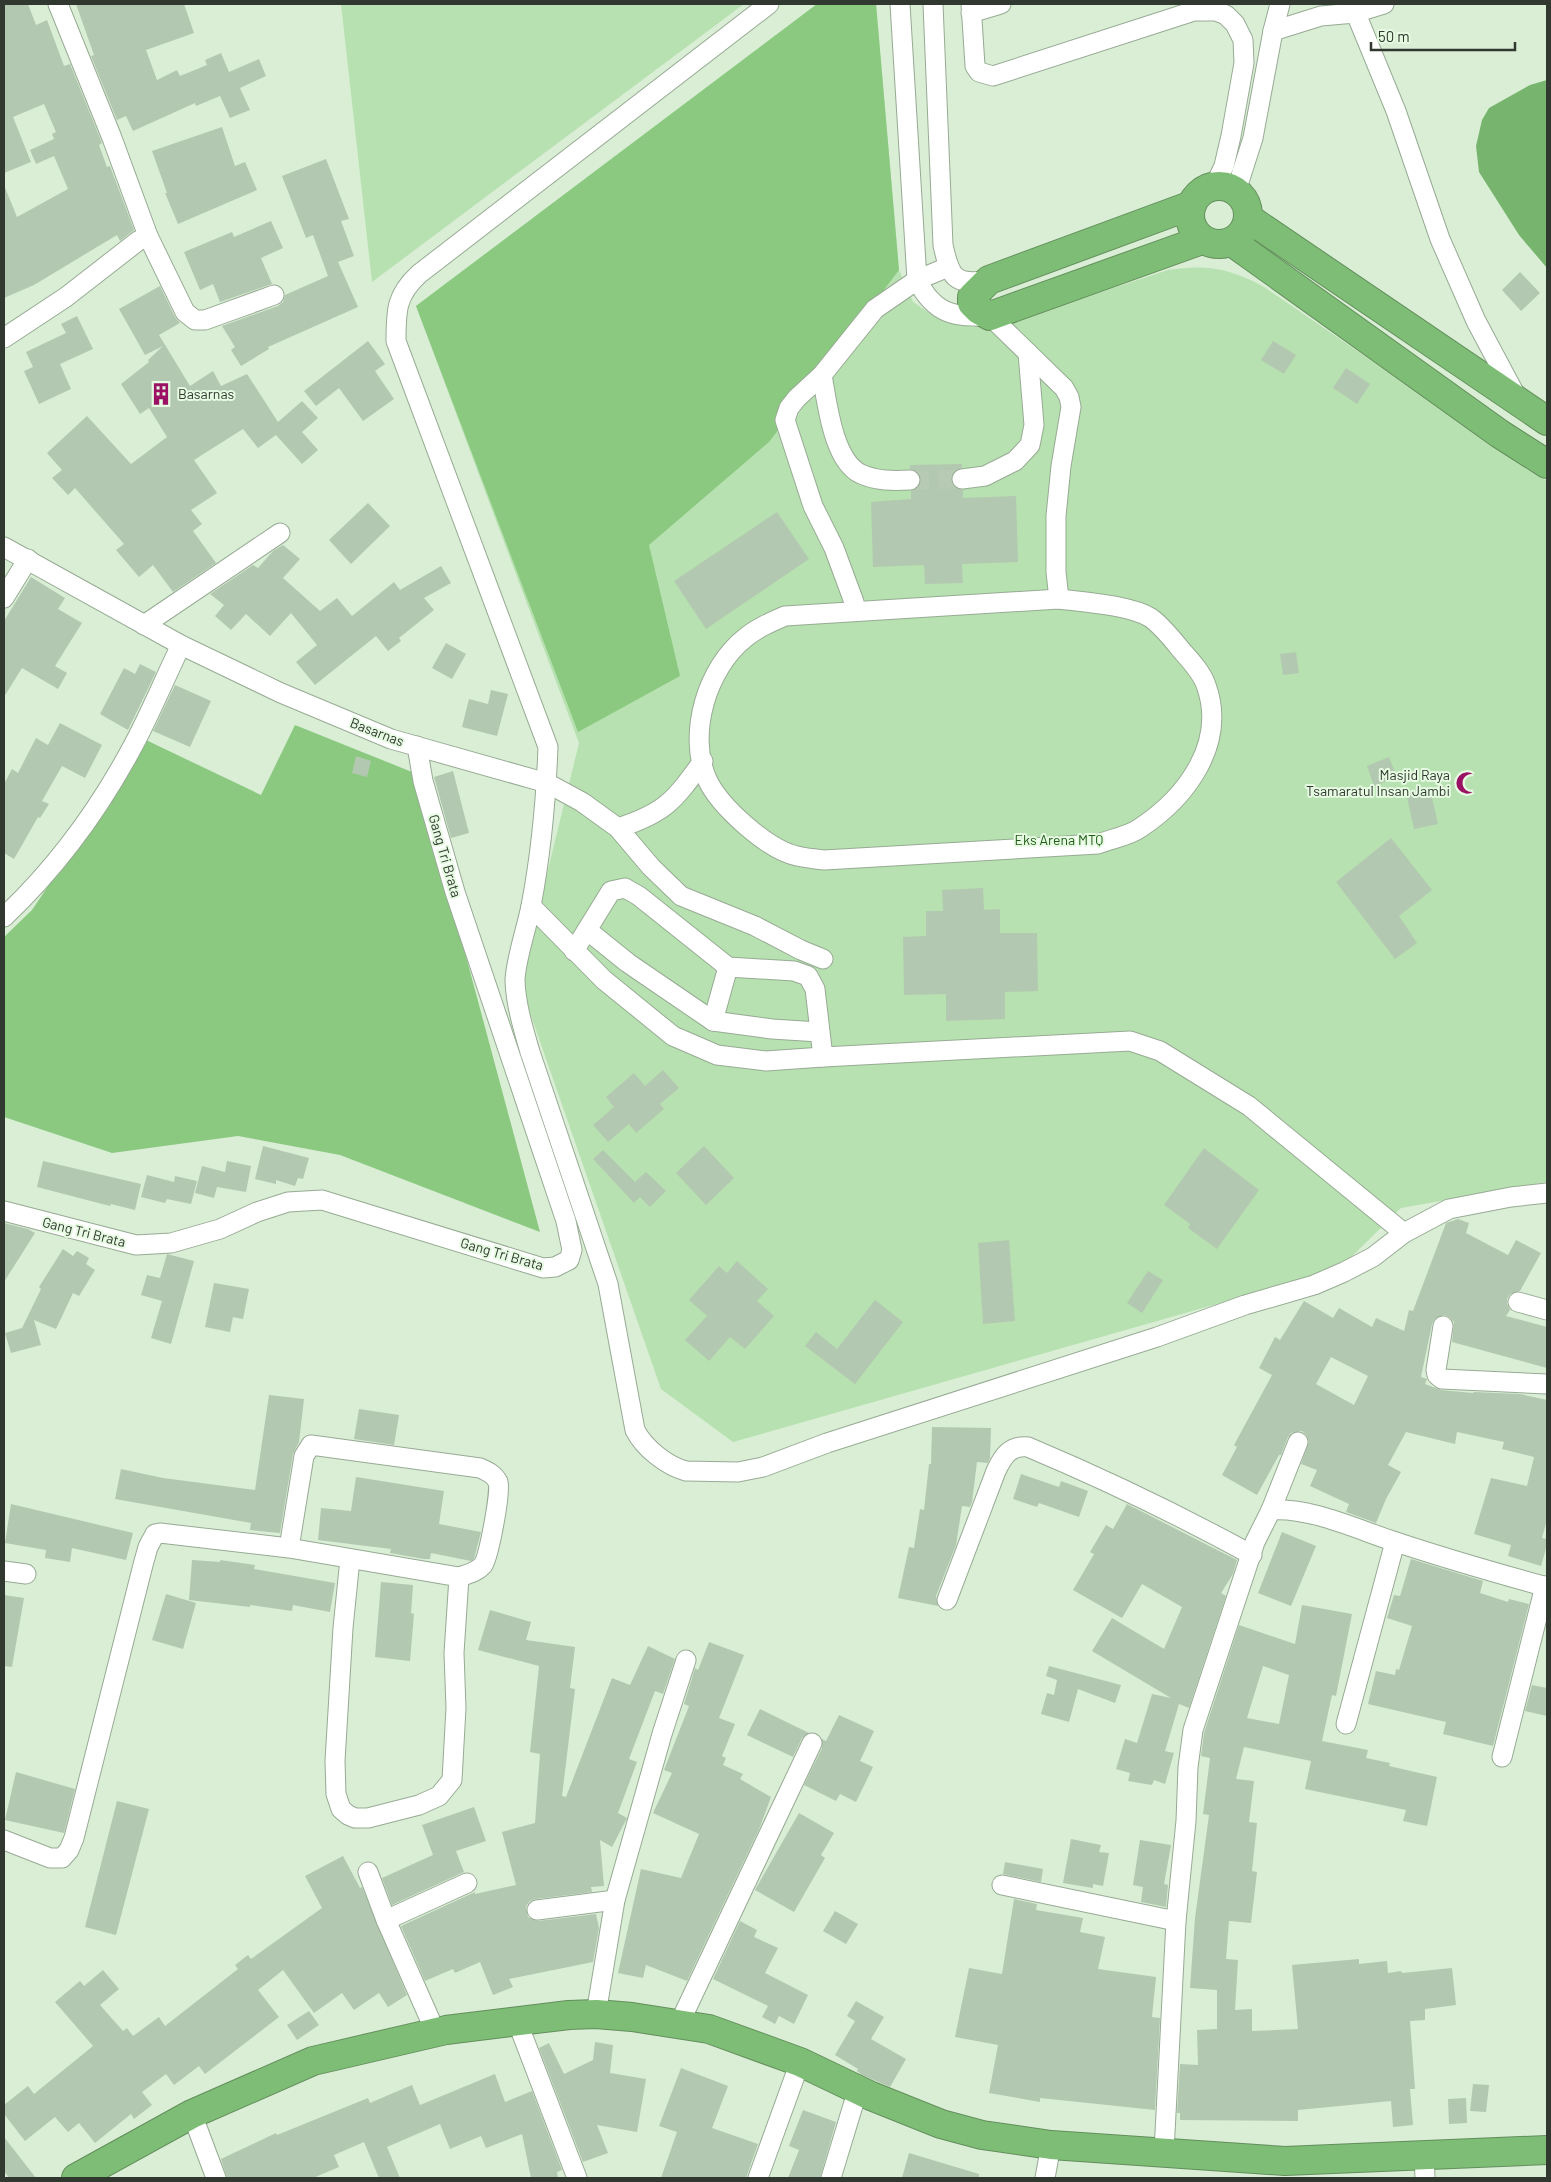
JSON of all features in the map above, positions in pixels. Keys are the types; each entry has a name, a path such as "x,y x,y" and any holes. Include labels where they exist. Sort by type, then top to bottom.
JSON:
{"highway":[{"path":"1225,189 1244,198 1248,208 1246,228 1232,242 1217,245 1202,240 1191,224 1192,204 1197,196 1205,190 1225,189"},
{"path":"1192,204 989,280 972,297 972,303 979,310 990,316 1202,240"},
{"path":"1248,218 1547,421"},
{"path":"1232,242 1500,434 1547,464"},
{"path":"76,2178 192,2114 313,2061 446,2030 596,2014 632,2017 709,2029 800,2062 858,2090 941,2124 982,2135 1051,2145 1164,2152 1285,2170 1425,2166 1547,2150"}],"street":[{"path":"58,4 148,236 185,312 195,320 205,320 274,295"},
{"path":"769,4 419,274 405,287 398,304 396,341 548,747 547,783 531,906 515,978 520,1019 608,1284 635,1430 647,1447 678,1469 738,1472 763,1467 827,1443 1157,1337 1245,1305 1314,1285 1373,1257 1404,1233 1449,1209 1510,1197 1547,1193"},
{"path":"900,4 917,280 930,301 938,308 965,317 990,316 1064,388 1069,397 1071,407 1061,466 1056,516 1056,572 1059,598"},
{"path":"933,4 943,245 948,267 952,274 966,283 989,280"},
{"path":"1001,4 971,8 975,66 979,72 993,76 1194,11 1216,11 1226,15 1235,24 1244,40 1244,63 1224,166 1225,189"},
{"path":"1225,189 1253,138 1273,31 1280,4"},
{"path":"1273,31 1349,7 1384,4"},
{"path":"1349,7 1396,110 1440,239 1476,321 1520,404"},
{"path":"4,338 66,297 148,236"},
{"path":"854,611 854,602 834,548 813,506 785,420 789,408 796,398 822,375 875,309 917,280 948,267"},
{"path":"962,479 986,476 1015,461 1030,445 1034,425 1028,352"},
{"path":"822,375 828,411 840,452 859,473 884,481 910,480"},
{"path":"144,625 280,533"},
{"name":"Basarnas","path":"4,547 181,645 280,693 391,739 547,783 582,802 618,828 651,867 681,896 755,926 801,950 823,959"},
{"path":"4,598 28,559"},
{"path":"1059,598 1114,606 1150,618 1167,633 1189,659 1206,684 1212,715 1211,737 1195,773 1173,804 1138,830 1098,844 824,860 796,856 772,844 751,830 728,809 707,779 699,731 704,704 712,681 726,658 744,638 763,626 785,616 1059,598"},
{"path":"4,917 28,894 89,818 134,744 181,645"},
{"name":"Gang Tri Brata","path":"4,1211 136,1245 171,1243 220,1229 257,1212 288,1202 322,1200 543,1268 555,1267 569,1260 572,1250 566,1220 455,892 423,781 417,746"},
{"path":"618,828 644,820 664,808 680,794 703,761"},
{"path":"574,950 612,891 625,888 639,896 728,967 794,971 808,976 815,989 823,1057"},
{"path":"531,906 604,980 673,1036 717,1055 766,1061 1130,1041 1144,1045 1160,1051 1249,1106 1404,1233"},
{"path":"586,930 628,963 713,1021 819,1032"},
{"path":"713,1021 728,967"},
{"path":"1518,1302 1547,1310"},
{"path":"1443,1326 1436,1370 1437,1375 1442,1378 1547,1384"},
{"path":"1164,2152 1176,1922 1186,1821 1188,1767 1192,1730 1255,1542 1271,1510 1298,1442"},
{"path":"4,1840 50,1858 62,1858 69,1850 74,1838 143,1565 148,1547 155,1534 160,1533 289,1548 459,1577 476,1572 484,1564 490,1550 499,1494 498,1482 492,1473 480,1468 311,1445 304,1456 289,1548"},
{"path":"947,1600 1002,1458 1011,1449 1019,1446 1028,1447 1096,1476 1200,1526 1252,1555"},
{"path":"1271,1510 1285,1510 1325,1518 1395,1542 1546,1587 1502,1757"},
{"path":"1346,1724 1395,1542"},
{"path":"350,1559 343,1628 335,1761 336,1794 342,1809 348,1815 355,1818 368,1818 419,1805 439,1796 452,1780 456,1708 454,1654 459,1577"},
{"path":"4,1571 26,1574"},
{"path":"596,2014 616,1900 662,1734 686,1660"},
{"path":"679,2024 812,1743"},
{"path":"368,1872 386,1920 436,2033"},
{"path":"386,1920 467,1883"},
{"path":"1002,1885 1176,1922"},
{"path":"537,1910 616,1900"},
{"path":"517,2021 577,2178"},
{"path":"758,2178 800,2062"},
{"path":"831,2178 858,2090"},
{"path":"192,2114 216,2178"},
{"path":"1045,2178 1051,2145"}],"green space":[{"path":"341,4 744,4 372,282"},
{"name":"Eks Arena MTQ","path":"817,4 876,4 899,270 913,302 935,317 972,327 1028,316 1168,270 1194,267 1229,272 1240,275 1264,287 1547,481 1547,1182 1401,1208 1339,1269 733,1442 661,1389 520,984 579,743 416,306"}],"shaded area":[{"path":"817,4 876,4 899,270 769,442 649,545 680,676 578,732 416,306"},
{"path":"1547,80 1547,268 1519,235 1479,172 1476,146 1482,120 1489,108 1530,85"},
{"path":"295,725 417,774 540,1232 340,1155 238,1136 112,1153 4,1117 4,937 32,910 146,740 261,795"}],"building":[{"path":"4,4 28,4 36,25 47,20 64,66 70,64 102,143 99,145 107,167 110,166 134,230 120,241 117,235 34,285 4,298 4,185 17,217 68,189 54,156 36,164 30,150 54,139 52,134 56,132 44,104 13,117 31,162 4,173"},
{"path":"76,4 184,4 194,33 146,50 157,80 177,70 180,76 207,65 205,60 221,53 229,72 259,59 266,76 240,88 250,110 230,118 220,96 196,106 195,103 133,131 126,116 117,120 91,56 94,55"},
{"path":"222,127 235,166 245,162 257,190 178,224 165,193 167,193 152,151"},
{"path":"326,159 349,219 341,221 354,256 338,262 358,307 268,347 269,349 241,366 231,350 235,347 222,326 278,306 283,302 285,295 328,276 313,235 306,238 282,176"},
{"path":"271,221 283,248 261,258 272,284 220,302 213,284 200,290 184,252 232,232 234,237"},
{"path":"1520,272 1540,293 1521,311 1502,290"},
{"path":"160,286 175,317 180,323 159,335 190,386 213,371 221,386 247,374 278,422 302,401 318,418 302,432 318,450 302,464 276,435 258,448 243,429 194,460 217,493 191,510 202,524 193,531 216,563 173,592 153,565 139,577 116,550 124,544 75,488 68,495 52,478 62,470 47,453 87,416 131,464 167,437 149,408 140,414 121,384 149,362 148,360 163,346 145,355 119,309"},
{"path":"77,316 93,349 60,364 71,389 39,404 24,371 33,367 26,352 66,333 61,324"},
{"path":"368,341 385,364 375,371 394,399 363,421 339,388 316,406 304,391"},
{"path":"1273,341 1296,355 1284,374 1261,360"},
{"path":"1346,368 1370,384 1357,404 1333,388"},
{"path":"962,464 962,468 952,474 951,480 953,486 963,490 963,498 1016,496 1018,562 962,564 963,583 925,584 924,565 873,567 871,502 911,499 911,491 916,489 921,480 919,474 910,469 910,465"},
{"path":"368,503 390,526 351,564 329,540"},
{"path":"777,512 809,559 706,629 674,581"},
{"path":"283,545 300,559 283,578 320,611 337,598 352,616 394,582 400,590 441,566 451,583 424,598 434,610 399,638 401,641 388,651 376,636 315,685 296,662 317,645 291,613 270,636 246,614 231,630 215,616 224,605 210,594 253,565 258,568 273,551"},
{"path":"31,577 65,598 58,609 82,623 55,666 67,673 58,689 22,668 4,697 4,621"},
{"path":"446,643 466,654 452,679 432,668"},
{"path":"1296,652 1299,673 1283,675 1280,654"},
{"path":"140,664 156,672 128,730 100,714 124,668 135,674"},
{"path":"175,685 211,701 190,747 153,731"},
{"path":"491,690 508,694 497,736 462,727 469,699 488,704"},
{"path":"60,723 102,745 85,778 62,766 42,801 49,804 40,818 38,817 14,859 4,853 4,784 12,769 18,773 36,738 48,745"},
{"path":"356,756 371,761 367,777 352,773"},
{"path":"1389,757 1397,777 1374,786 1367,766"},
{"path":"453,771 469,833 451,838 434,777"},
{"path":"1430,788 1438,824 1414,829 1406,793"},
{"path":"1391,838 1432,890 1399,916 1417,943 1395,959 1336,882"},
{"path":"983,888 984,910 1000,909 1000,933 1037,933 1038,991 1005,992 1005,1019 946,1021 946,994 904,995 903,937 926,936 926,911 943,911 942,890"},
{"path":"663,1070 679,1088 660,1104 664,1109 636,1133 629,1124 608,1142 593,1125 614,1107 606,1097 634,1073 645,1086"},
{"path":"263,1146 309,1158 303,1179 298,1178 295,1186 276,1180 276,1184 255,1179"},
{"path":"704,1146 734,1178 706,1205 676,1173"},
{"path":"1204,1148 1259,1190 1217,1249 1188,1228 1190,1224 1164,1205"},
{"path":"603,1150 635,1182 646,1172 666,1191 650,1207 640,1197 634,1203 593,1159"},
{"path":"43,1161 141,1184 135,1210 111,1204 110,1206 37,1187"},
{"path":"227,1161 251,1166 246,1192 217,1187 214,1198 195,1193 202,1166 225,1172"},
{"path":"147,1175 174,1182 175,1176 197,1181 191,1204 167,1199 165,1203 141,1197"},
{"path":"1458,1219 1469,1223 1466,1233 1508,1255 1516,1240 1541,1253 1520,1291 1510,1294 1507,1299 1510,1310 1506,1316 1547,1327 1547,1368 1452,1342 1454,1322 1444,1315 1435,1319 1432,1324 1421,1377 1427,1379 1425,1384 1441,1390 1520,1394 1547,1400 1547,1520 1542,1538 1547,1539 1547,1545 1541,1566 1508,1556 1511,1545 1474,1534 1491,1478 1527,1486 1534,1457 1502,1449 1504,1442 1457,1432 1455,1444 1406,1432 1388,1465 1401,1472 1386,1499 1376,1523 1346,1512 1349,1504 1310,1486 1317,1470 1301,1464 1309,1441 1302,1431 1291,1433 1288,1437 1281,1455 1279,1455 1257,1495 1222,1475 1237,1447 1234,1445 1272,1375 1259,1368 1275,1337 1280,1340 1304,1301 1333,1318 1339,1308 1372,1327 1376,1318 1404,1331 1409,1310 1413,1311 1446,1223","holes":["1331,1357 1368,1376 1354,1405 1316,1384"]},
{"path":"4,1223 28,1229 35,1233 4,1282"},
{"path":"1009,1240 1015,1321 983,1324 978,1243"},
{"path":"63,1249 73,1256 77,1251 89,1258 86,1264 95,1270 79,1296 73,1293 56,1329 34,1320 41,1345 11,1353 5,1333 22,1328 41,1289 39,1287"},
{"path":"167,1254 194,1261 171,1344 151,1338 162,1301 141,1295 147,1275 160,1278"},
{"path":"737,1261 768,1289 757,1301 774,1316 745,1349 730,1337 709,1361 685,1340 707,1316 689,1300 719,1266 727,1273"},
{"path":"1148,1271 1163,1280 1142,1313 1127,1303"},
{"path":"214,1283 249,1289 243,1319 233,1317 230,1332 205,1327"},
{"path":"875,1300 903,1322 855,1384 805,1346 816,1332 837,1349"},
{"path":"269,1395 304,1399 299,1442 293,1454 280,1533 250,1530 251,1523 115,1499 121,1469 163,1478 255,1490"},
{"path":"359,1409 399,1415 394,1445 354,1439"},
{"path":"932,1427 991,1428 990,1458 988,1463 977,1462 972,1502 970,1507 962,1506 956,1545 936,1596 938,1606 898,1598 909,1547 914,1548 920,1509 924,1510 929,1464 931,1464"},
{"path":"1021,1474 1059,1487 1061,1481 1088,1491 1079,1517 1039,1503 1037,1507 1013,1499"},
{"path":"356,1477 444,1491 439,1524 481,1532 474,1559 471,1561 431,1553 430,1559 424,1559 390,1553 391,1549 318,1540 321,1508 351,1511"},
{"path":"11,1504 133,1533 126,1560 72,1548 70,1562 45,1558 46,1550 5,1543"},
{"path":"1127,1504 1237,1560 1233,1574 1221,1593 1226,1596 1189,1708 1179,1704 1165,1751 1174,1753 1165,1784 1154,1780 1152,1785 1128,1781 1130,1773 1116,1769 1125,1739 1137,1743 1152,1694 1171,1698 1092,1651 1112,1618 1164,1649 1182,1607 1142,1584 1122,1618 1073,1590 1094,1554 1090,1552 1106,1525 1113,1529"},
{"path":"1282,1532 1316,1546 1291,1606 1258,1593"},
{"path":"1411,1559 1483,1581 1480,1593 1508,1602 1509,1599 1529,1604 1493,1746 1443,1734 1446,1722 1368,1704 1376,1671 1395,1675 1396,1669 1399,1670 1412,1626 1387,1618 1394,1595 1400,1596"},
{"path":"192,1560 220,1562 220,1560 255,1565 254,1569 335,1583 330,1612 293,1605 292,1611 250,1605 250,1607 189,1600"},
{"path":"381,1582 413,1585 411,1613 414,1614 410,1661 375,1657"},
{"path":"166,1594 196,1603 183,1649 152,1640"},
{"path":"4,1595 24,1598 12,1667 4,1666"},
{"path":"1302,1605 1352,1614 1336,1696 1332,1695 1322,1741 1368,1750 1366,1758 1390,1763 1389,1766 1437,1777 1427,1826 1403,1821 1406,1810 1305,1789 1311,1761 1244,1747 1236,1779 1254,1781 1249,1822 1257,1823 1252,1871 1257,1872 1251,1923 1229,1921 1226,1959 1238,1960 1235,2010 1252,2009 1252,2031 1298,2029 1292,1965 1359,1959 1359,1964 1387,1961 1388,1973 1452,1968 1456,2005 1425,2009 1425,2020 1410,2021 1415,2089 1410,2089 1413,2125 1393,2127 1391,2101 1298,2110 1298,2121 1180,2120 1180,2113 1177,2113 1180,2064 1198,2065 1197,2030 1217,2029 1217,1990 1190,1988 1195,1918 1209,1815 1203,1814 1210,1758 1201,1756 1204,1733 1239,1625 1295,1644","holes":["1263,1666 1289,1675 1279,1724 1247,1718"]},
{"path":"490,1610 531,1622 526,1640 575,1647 570,1688 575,1689 562,1796 566,1797 612,1678 630,1685 648,1646 675,1659 663,1694 655,1691 629,1759 637,1762 618,1813 627,1818 612,1847 600,1840 604,1886 591,1887 592,1892 536,1899 530,1901 526,1906 528,1917 538,1921 596,1914 599,1928 593,1962 509,1979 513,1987 493,1995 480,1962 455,1973 453,1969 425,1981 401,1926 475,1892 475,1894 516,1885 502,1832 535,1823 540,1754 530,1752 539,1666 478,1650"},
{"path":"709,1642 744,1655 719,1718 735,1724 722,1756 726,1758 723,1765 743,1774 740,1779 771,1797 760,1827 687,1981 646,1965 643,1978 618,1973 641,1869 681,1878 699,1834 653,1813 672,1773 664,1770 689,1706 684,1704 695,1668 698,1670"},
{"path":"1049,1666 1121,1685 1115,1703 1078,1689 1069,1722 1041,1714 1047,1693 1054,1695 1057,1680 1046,1676"},
{"path":"1532,1685 1547,1688 1547,1716 1525,1711"},
{"path":"760,1709 809,1733 802,1738 793,1757 747,1735"},
{"path":"839,1715 874,1731 860,1761 873,1767 856,1802 840,1794 836,1801 804,1785 822,1748 822,1739 826,1741"},
{"path":"16,1772 75,1789 64,1833 5,1820"},
{"path":"117,1801 149,1809 116,1935 85,1927"},
{"path":"474,1807 486,1841 456,1851 464,1872 392,1905 382,1878 433,1855 422,1825"},
{"path":"799,1813 834,1833 821,1855 825,1858 794,1912 755,1890"},
{"path":"1071,1839 1101,1845 1099,1852 1109,1853 1103,1886 1093,1884 1093,1888 1063,1883"},
{"path":"1140,1840 1171,1845 1164,1884 1168,1885 1166,1907 1141,1902 1143,1887 1133,1885"},
{"path":"343,1856 360,1888 362,1887 407,1995 388,2007 379,1993 354,2010 342,1993 314,2013 283,1970 258,1990 279,2017 205,2074 199,2066 174,2085 166,2074 142,2092 152,2105 134,2119 131,2114 95,2143 79,2123 68,2132 55,2117 25,2141 4,2114 4,2105 28,2086 34,2094 93,2046 55,2002 80,1981 84,1986 103,1970 119,1989 100,2005 123,2031 127,2028 133,2036 159,2017 165,2026 238,1969 235,1965 248,1955 251,1959 322,1908 305,1876"},
{"path":"1005,1862 1043,1869 1041,1882 1003,1874"},
{"path":"1014,1899 1037,1904 1036,1910 1083,1918 1080,1932 1105,1937 1098,1969 1156,1977 1152,2017 1160,2018 1155,2110 1040,2098 1040,2102 989,2093 998,2045 955,2037 969,1968 1002,1974"},
{"path":"835,1911 858,1924 846,1944 823,1931"},
{"path":"740,1921 757,1930 754,1937 778,1948 765,1973 808,1995 794,2024 779,2016 775,2024 762,2017 768,2006 713,1979"},
{"path":"856,2001 884,2017 871,2039 906,2059 890,2087 862,2075 857,2071 858,2069 835,2055 855,2021 847,2016"},
{"path":"309,2011 319,2025 297,2040 287,2025"},
{"path":"595,2042 613,2045 610,2073 646,2079 637,2132 597,2125 608,2153 583,2162 539,2048 549,2043 564,2074 593,2060"},
{"path":"681,2068 728,2086 712,2128 758,2144 746,2178 661,2178 677,2132 659,2126"},
{"path":"495,2074 505,2102 532,2091 562,2170 557,2172 558,2178 531,2178 522,2134 486,2148 481,2136 450,2149 440,2124 387,2147 400,2178 379,2178 364,2142 334,2155 339,2167 313,2178 227,2178 221,2159 276,2133 277,2135 368,2098 370,2103 412,2085 420,2105"},
{"path":"1473,2084 1489,2085 1486,2112 1470,2111"},
{"path":"1466,2098 1467,2123 1449,2124 1448,2099"},
{"path":"803,2110 836,2122 820,2178 788,2178 799,2150 789,2146"},
{"path":"4,2137 36,2178 9,2178 4,2171"},
{"path":"909,2153 979,2174 979,2178 902,2178"}],"tunnel":[{"path":"910,480 962,479"}],"place":[{"name":"Basarnas","path":"161,394"},
{"name":"Masjid Raya Tsamaratul Insan Jambi","path":"1467,783"}]}
